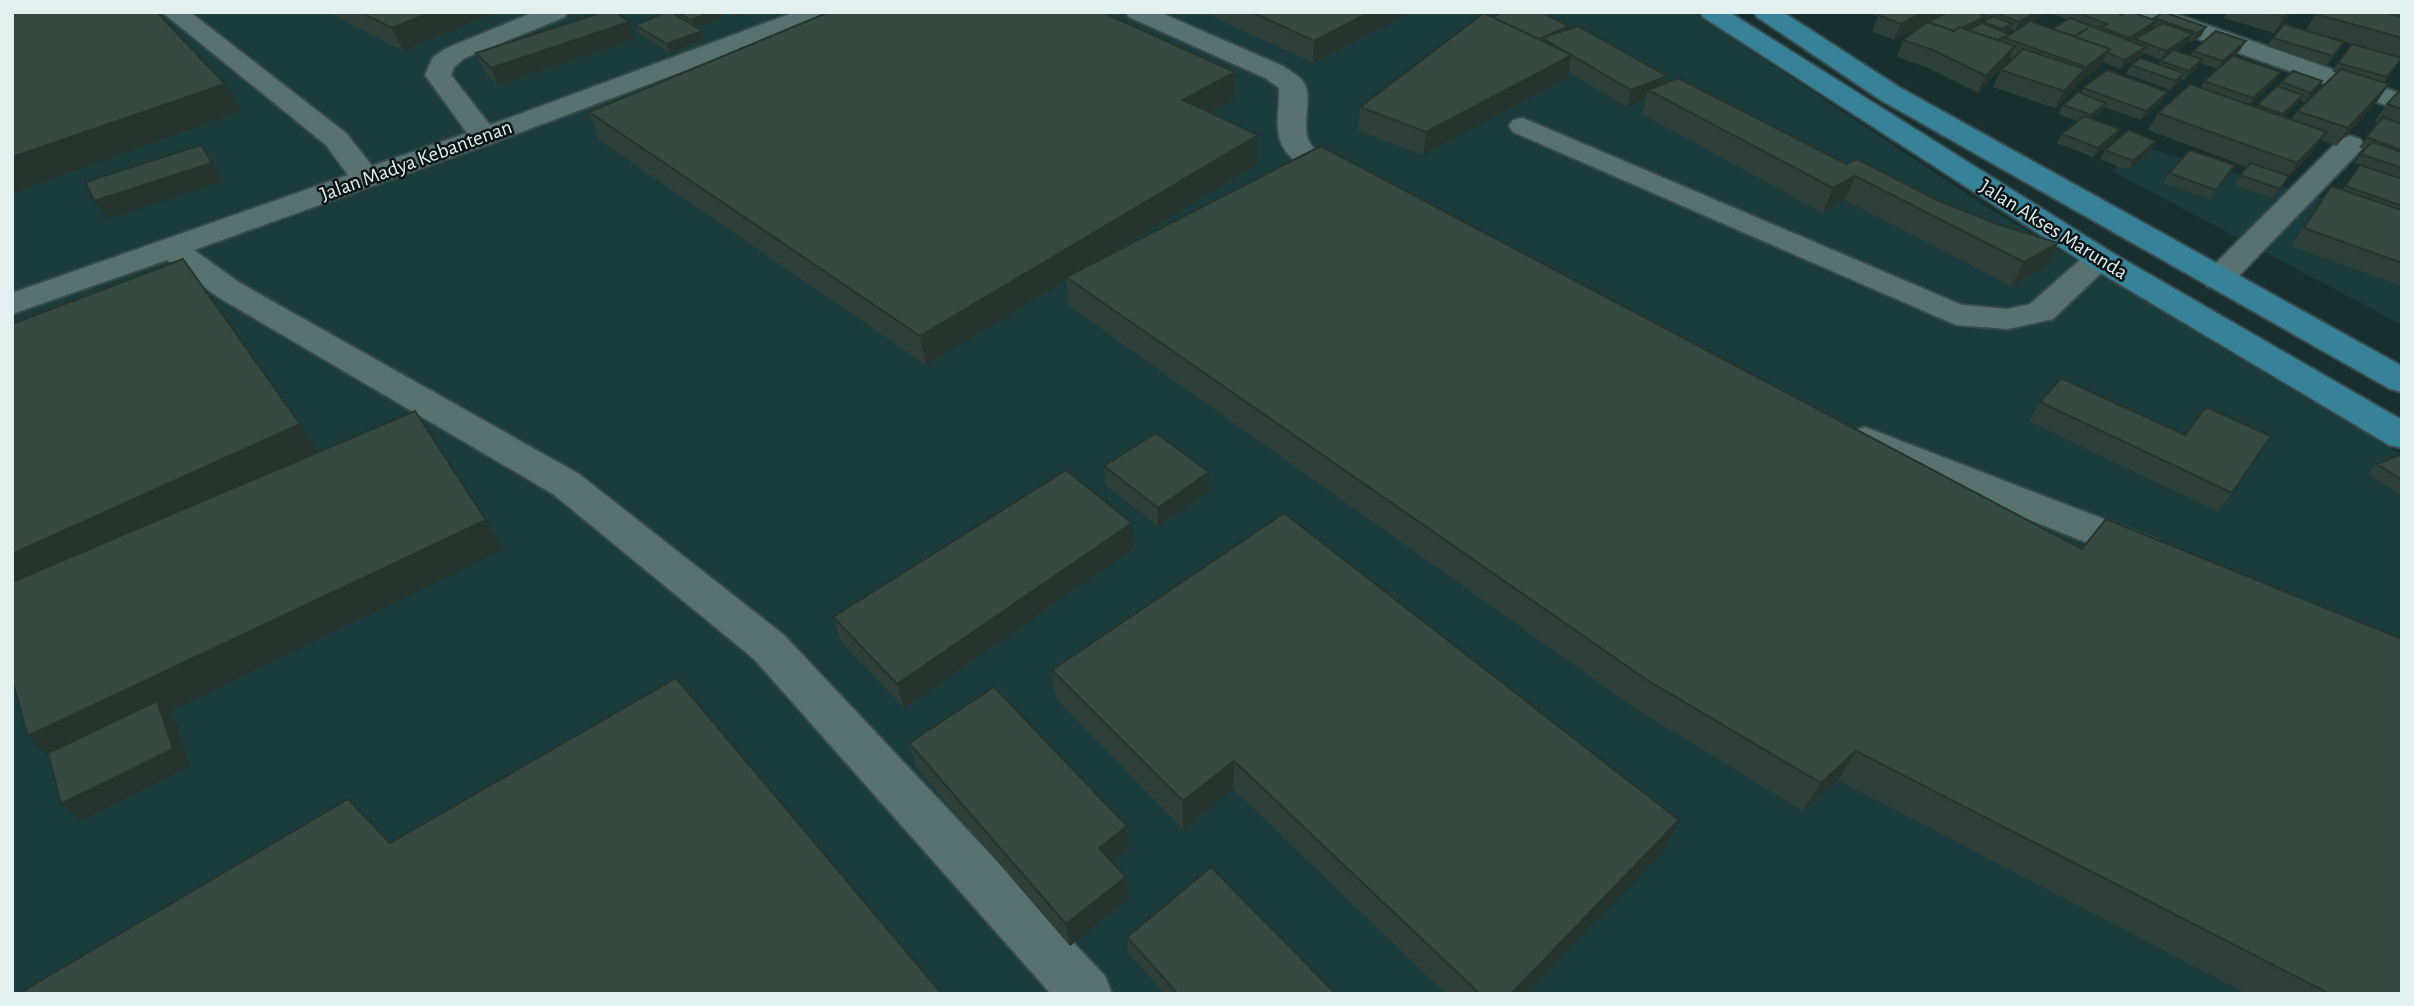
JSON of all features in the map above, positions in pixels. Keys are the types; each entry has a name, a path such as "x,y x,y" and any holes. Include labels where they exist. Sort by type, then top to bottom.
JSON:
{"main road":[{"name":"Jalan Akses Marunda","path":"1712,12 2100,259 2402,436"},
{"name":"Jalan Akses Marunda","path":"1766,12 1889,93 2402,381"}],"street":[{"path":"174,12 336,139 366,178"},
{"path":"485,136 461,109 438,75 443,63 456,53 556,12"},
{"name":"Jalan Madya Kebantenan","path":"12,304 485,136 819,12"},
{"path":"1138,12 1273,72 1292,85 1293,137 1302,153 1374,191"},
{"path":"2146,12 2180,18 2400,101"},
{"path":"1523,126 1956,315 2008,319 2041,312 2100,259"},
{"path":"2218,279 2350,145"},
{"path":"170,247 229,290 566,484 769,647 1086,994"},
{"path":"1833,424 1871,443 2169,559"}],"shaded area":[{"path":"12,12 1692,12 1985,206 2402,455 2402,994 12,994"},
{"path":"2133,144 2402,221 2402,325 2112,171"}],"building":[{"path":"12,12 157,12 225,84 12,157"},
{"path":"360,12 432,12 392,28"},
{"path":"603,12 616,12 629,22 491,68 476,53"},
{"path":"667,12 702,31 667,44 635,25"},
{"path":"677,12 712,12 691,20"},
{"path":"829,12 1102,12 1235,72 1183,100 1258,135 920,336 589,112"},
{"path":"1252,12 1370,12 1314,41"},
{"path":"1503,12 1541,12 1569,26 1539,39 1492,17"},
{"path":"1883,12 1924,12 1901,24 1878,15"},
{"path":"1947,12 1976,12 1986,16 1954,31 1928,22"},
{"path":"1993,12 2036,12 2019,22"},
{"path":"2076,12 2115,12 2122,15 2132,12 2156,21 2129,38 2101,27 2107,24"},
{"path":"2164,12 2206,27 2197,33 2154,18"},
{"path":"2268,12 2288,12 2284,17"},
{"path":"2384,12 2402,17 2402,38 2316,14"},
{"path":"2384,12 2402,12 2402,17"},
{"path":"1484,13 1572,55 1426,132 1360,107"},
{"path":"1993,16 2013,24 2002,29 1983,22"},
{"path":"2070,18 2146,47 2124,60 2108,53 2110,49 2075,37 2088,28 2074,36 2052,29"},
{"path":"2030,21 2110,49 2086,67 2005,38"},
{"path":"1927,22 1954,31 1959,27 2015,46 1986,76 1933,50 1903,40"},
{"path":"1982,23 2009,34 1998,40 1968,30"},
{"path":"2163,23 2193,34 2166,51 2135,39"},
{"path":"2284,24 2344,42 2333,56 2273,38"},
{"path":"1578,26 1667,76 1631,90 1542,38"},
{"path":"2216,31 2246,41 2223,61 2193,51"},
{"path":"2352,44 2402,58 2387,77 2338,63"},
{"path":"2023,49 2085,69 2064,91 2001,70"},
{"path":"2173,50 2202,59 2189,71 2160,61"},
{"path":"2233,56 2281,72 2253,98 2204,81"},
{"path":"2140,58 2184,73 2176,81 2131,65"},
{"path":"2341,69 2389,84 2348,128 2297,111"},
{"path":"2107,70 2168,92 2146,111 2083,88"},
{"path":"2293,71 2322,81 2311,93 2281,82"},
{"path":"1678,78 1846,164 1857,159 1939,201 2000,225 2058,243 2024,262 1855,176 1833,188 1648,90"},
{"path":"2190,84 2327,132 2297,163 2158,113"},
{"path":"2277,86 2303,95 2283,114 2257,105"},
{"path":"2402,88 2402,109 2387,104"},
{"path":"2078,92 2106,103 2091,115 2063,105"},
{"path":"2084,116 2120,129 2098,148 2062,134"},
{"path":"2383,117 2402,124 2402,150 2366,137"},
{"path":"2128,130 2156,141 2133,161 2105,150"},
{"path":"2372,142 2402,152 2402,168 2360,154"},
{"path":"201,145 212,163 94,201 85,182"},
{"path":"1321,146 2082,549 2106,519 2402,639 2402,994 2330,994 1856,751 1821,783 1647,680 1066,277"},
{"path":"2190,150 2235,165 2216,190 2169,173"},
{"path":"2250,163 2289,176 2280,189 2240,175"},
{"path":"2360,165 2402,179 2402,206 2345,186"},
{"path":"2331,186 2402,210 2402,263 2304,228"},
{"path":"183,259 300,424 12,554 12,324"},
{"path":"2061,378 2185,435 2206,407 2271,436 2232,493 2040,402"},
{"path":"415,411 486,520 28,736 12,680 12,582"},
{"path":"1156,433 1209,472 1158,508 1104,466"},
{"path":"2402,454 2402,480 2377,464"},
{"path":"1066,470 1132,523 897,684 833,617"},
{"path":"1284,513 1679,820 1511,994 1480,994 1234,761 1183,801 1052,670"},
{"path":"676,678 942,994 18,994 348,799 390,843"},
{"path":"994,687 1127,826 1099,848 1126,877 1066,924 909,743"},
{"path":"157,701 173,749 61,804 48,753"},
{"path":"1211,867 1336,994 1178,994 1127,937"}]}
